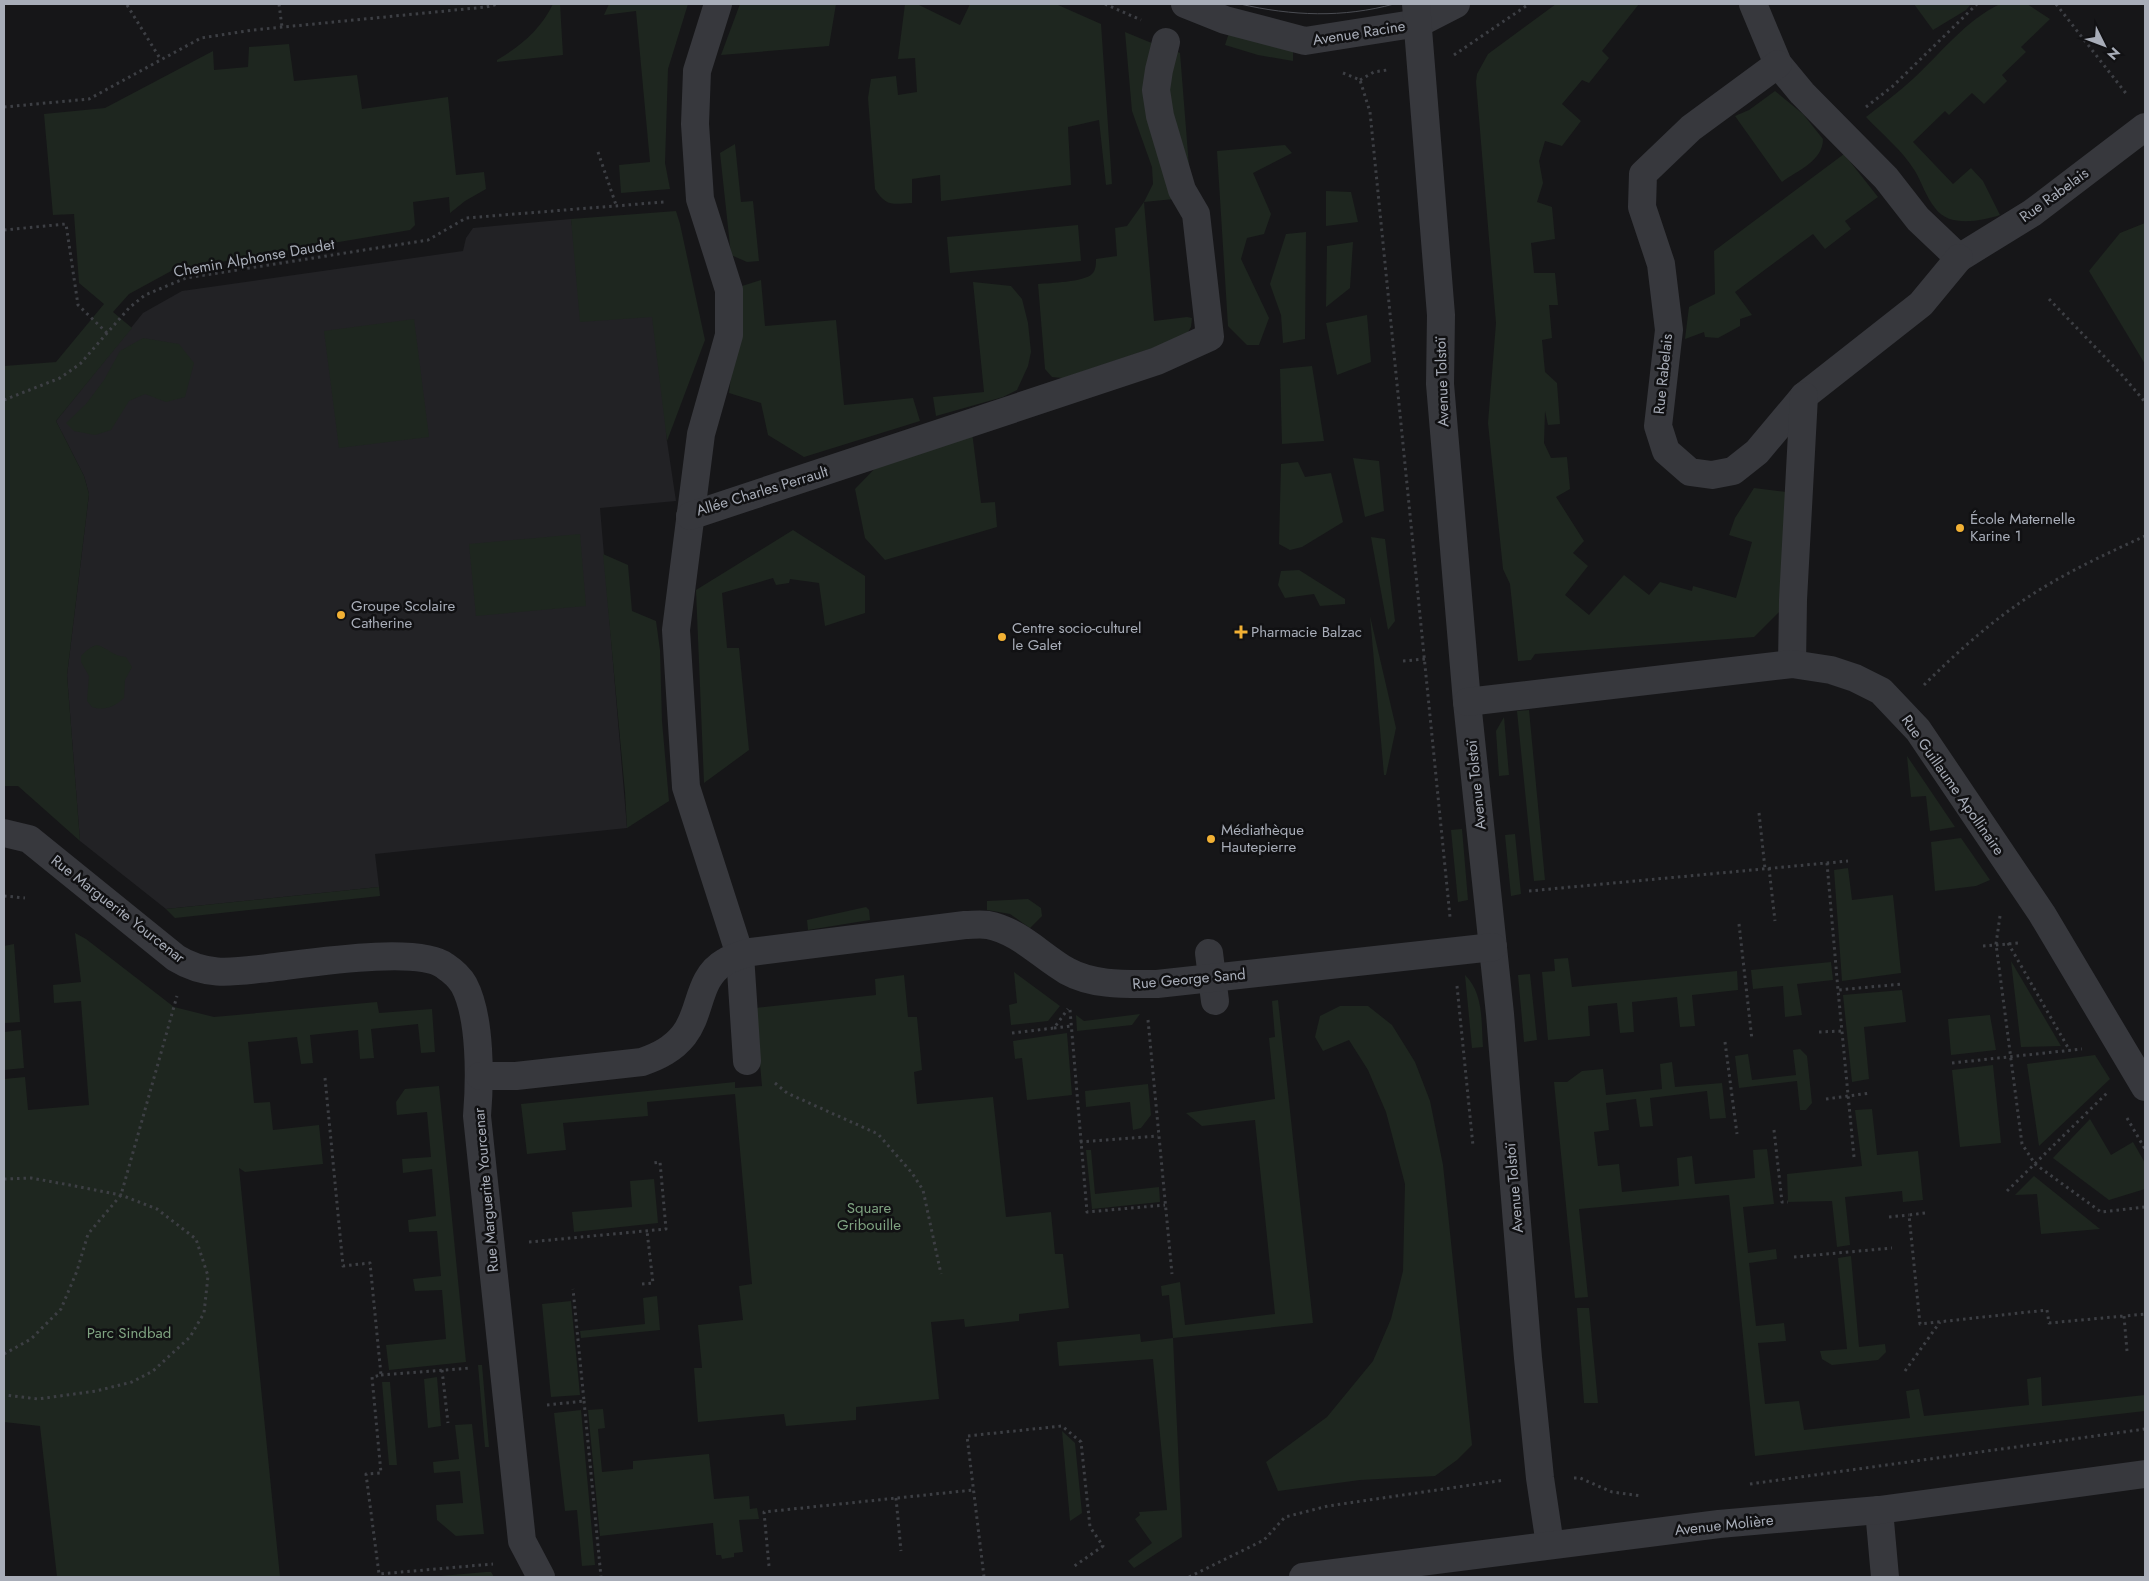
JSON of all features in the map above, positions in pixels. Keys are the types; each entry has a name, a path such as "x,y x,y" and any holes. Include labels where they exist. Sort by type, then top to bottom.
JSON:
{"street":[{"name":"Allée Charles Perrault","path":"718,4 697,72 695,124 700,199 729,290 729,335 701,434 690,516 1157,361 1210,337 1196,214 1182,190 1160,116 1156,90 1166,42"},
{"name":"Avenue Racine","path":"1186,4 1225,20 1305,42 1415,10 1456,4"},
{"path":"1753,4 1778,64 1802,93 1838,130 1865,154 1918,219 1958,258"},
{"name":"Avenue Tolstoï","path":"1415,10 1440,315 1440,384 1467,702 1500,1014 1528,1358 1540,1478 1550,1545"},
{"name":"Rue Rabelais","path":"1778,64 1691,128 1643,174 1642,207 1661,264 1669,330 1658,426 1666,451 1690,472 1712,474 1733,471 1758,452 1804,396 1921,304 1958,258 2032,213 2145,127"},
{"path":"1792,664 1794,570 1804,396"},
{"path":"690,516 676,630 686,787 745,954 746,1061"},
{"name":"Rue Guillaume Apollinaire","path":"1467,702 1792,664 1831,670 1855,678 1881,691 1918,730 2042,914 2145,1087"},
{"name":"Rue Marguerite Yourcenar","path":"4,833 29,839 176,958 199,969 214,972 237,971 358,958 415,957 444,964 464,983 473,1011 480,1076 477,1116 522,1541 541,1577"},
{"name":"Rue George Sand","path":"745,954 965,925 986,925 1007,931 1068,972 1088,979 1119,984 1157,984 1493,947"},
{"path":"480,1076 516,1076 642,1062 659,1056 685,1034 694,1014 702,987 711,974 724,962 745,954"},
{"name":"Avenue Molière","path":"1303,1577 1719,1524 1879,1510 2145,1474"},
{"path":"1879,1510 1886,1577"}],"path":[{"path":"279,4 282,27"},
{"path":"4,107 89,99 201,38 282,27 486,7 498,4"},
{"path":"1449,59 1529,4"},
{"path":"1838,130 1893,86 1977,4"},
{"path":"2056,4 2133,102"},
{"path":"127,5 161,60"},
{"path":"1360,80 1370,112 1473,1151"},
{"path":"598,152 616,205 700,199"},
{"name":"Chemin Alphonse Daudet","path":"4,400 60,378 80,364 129,308 145,295 186,278 428,240 466,218 616,205"},
{"path":"4,230 66,224 78,305 107,333"},
{"path":"2048,299 2122,375 2145,402"},
{"path":"1898,708 1976,636 2035,592 2092,560 2145,536"},
{"path":"1760,813 1775,921"},
{"path":"1529,891 1848,861"},
{"path":"1827,863 1829,916 1854,1157"},
{"path":"4,896 25,898"},
{"path":"2000,910 1996,944 2022,1144 2035,1164 2101,1212 2145,1207"},
{"path":"1739,924 1752,1040"},
{"path":"1983,946 2025,942"},
{"path":"2008,944 2070,1051"},
{"path":"1838,990 1902,984"},
{"path":"4,1354 31,1339 61,1309 77,1271 88,1234 121,1195 177,996 170,991"},
{"path":"1054,1028 1073,1003"},
{"path":"1069,1007 1087,1212 1165,1205"},
{"path":"1147,1017 1172,1274"},
{"path":"1012,1033 1071,1026"},
{"path":"1819,1032 1842,1031"},
{"path":"1725,1042 1737,1134"},
{"path":"1952,1064 2088,1049"},
{"path":"746,1061 787,1092 878,1134 912,1173 923,1190 941,1274"},
{"path":"325,1078 342,1266 370,1264 381,1375"},
{"path":"2007,1192 2110,1090"},
{"path":"1826,1099 1870,1093"},
{"path":"1774,1130 1782,1202 1788,1202"},
{"path":"1080,1142 1158,1136"},
{"path":"529,1242 666,1230 660,1162 653,1163"},
{"path":"4,1179 31,1178 121,1195 157,1209 196,1239 208,1276 204,1313 190,1337 153,1371 132,1382 96,1391 38,1399 4,1395"},
{"path":"1889,1217 1925,1213"},
{"path":"1908,1215 1920,1324 2047,1310 2049,1323 2145,1314"},
{"path":"642,1284 654,1283 647,1232"},
{"path":"1794,1257 1892,1248"},
{"path":"573,1289 601,1577"},
{"path":"2124,1316 2127,1352"},
{"path":"1905,1371 1940,1321"},
{"path":"472,1368 372,1377 381,1473 366,1474 379,1574 496,1563"},
{"path":"442,1370 448,1423"},
{"path":"546,1406 584,1401"},
{"path":"984,1577 967,1436 1062,1426 1080,1442 1090,1528 1103,1546 1073,1567"},
{"path":"1747,1484 2145,1429"},
{"path":"1505,1475 1506,1480"},
{"path":"1189,1577 1264,1540 1285,1517 1328,1506 1506,1480 1540,1478 1580,1478 1612,1492 1648,1497"},
{"path":"769,1566 764,1512 973,1490"},
{"path":"896,1498 901,1551"}],"shaded area":[{"name":"Groupe Scolaire Catherine","path":"571,219 580,278 659,311 667,441 676,501 600,508 627,828 375,854 379,887 166,909 80,841 67,675 89,494 84,476 56,421 143,313 182,291 463,251 466,238 473,228"}],"green space":[{"path":"553,4 560,4 563,55 497,62 497,60 530,36 542,22"},
{"path":"609,4 688,4 668,69 665,163 670,189 621,193 619,165 650,162 636,11 604,15"},
{"path":"740,4 836,4 829,46 721,55"},
{"path":"905,4 919,5 960,25 970,4 1058,5 1101,24 1112,184 1106,185 1099,120 1068,127 1071,185 941,201 940,175 912,179 912,203 895,204 883,199 875,189 868,98 871,79 896,76 898,95 917,92 915,58 898,59"},
{"path":"1556,4 1639,4 1602,51 1609,58 1589,83 1582,80 1562,104 1581,121 1562,146 1545,141 1539,161 1543,183 1537,202 1552,207 1555,239 1531,243 1534,273 1555,273 1558,305 1549,305 1552,338 1542,340 1545,372 1557,383 1560,424 1548,425 1545,411 1544,443 1551,458 1567,457 1570,489 1556,497 1584,541 1573,553 1588,566 1565,595 1589,615 1624,575 1649,595 1660,582 1692,591 1693,586 1736,598 1752,542 1729,535 1735,518 1754,488 1787,492 1782,609 1754,637 1535,654 1531,660 1518,661 1510,584 1503,569 1488,423 1496,323 1476,82 1477,74 1488,54"},
{"path":"1914,4 1971,4 1966,10 1933,30"},
{"path":"2000,4 2027,4 2050,19 2021,47 2026,52 2002,75 2007,81 1984,104 1972,93 1949,115 1945,111 1913,142 1953,184 1971,168 1983,181 2000,215 1975,221 1957,221 1941,214 1935,208 1910,164 1866,117 1908,83 1965,28"},
{"path":"1125,32 1159,46 1174,199 1144,202 1153,184 1152,167 1132,111"},
{"path":"1229,33 1293,49 1293,61 1258,55 1225,45"},
{"path":"289,44 294,81 357,75 362,109 448,97 456,175 484,172 486,189 465,201 450,213 449,197 413,202 415,225 410,230 173,270 129,294 113,312 132,328 56,421 84,476 89,494 67,675 80,841 18,786 4,786 4,366 56,362 104,304 79,283 74,214 53,215 44,114 105,108 213,51 214,70 248,67 249,47"},
{"path":"1171,49 1180,53 1190,179 1166,120"},
{"path":"1775,91 1803,114 1823,139 1822,147 1814,159 1782,182 1735,116 1749,110"},
{"path":"735,144 741,202 753,201 759,261 747,262 731,255 720,153"},
{"path":"1285,145 1292,153 1253,173 1271,214 1264,234 1247,238 1241,259 1269,318 1259,345 1247,345 1228,326 1217,151"},
{"path":"1844,154 1878,197 1845,221 1851,229 1825,249 1813,234 1735,292 1752,315 1740,319 1740,326 1718,338 1705,337 1704,332 1685,339 1689,307 1715,294 1714,251"},
{"path":"1326,191 1351,192 1358,222 1326,226"},
{"path":"1144,202 1154,321 1187,317 1192,318 1191,327 1185,337 1063,378 1052,377 1045,369 1038,284 1066,282 1088,277 1094,271 1096,259 1117,256 1115,228 1127,226"},
{"path":"676,211 705,340 667,441 652,317 580,322 571,219"},
{"path":"2145,223 2145,364 2089,271 2120,233"},
{"path":"1078,225 1081,261 950,273 947,237"},
{"path":"1306,232 1305,339 1283,343 1281,315 1270,284 1286,234"},
{"path":"1353,242 1350,288 1326,307 1327,246"},
{"path":"761,280 765,326 836,320 844,405 913,398 920,421 804,457 768,435 761,403 729,393 742,286"},
{"path":"973,282 1011,286 1022,299 1028,323 1031,352 1028,366 1017,390 1003,397 936,416 933,397 984,392"},
{"path":"1367,315 1371,362 1337,375 1326,323"},
{"path":"414,319 429,437 339,448 324,331"},
{"path":"143,338 179,344 194,363 185,397 166,402 145,394 129,401 111,430 95,435 74,431 66,423 86,404 104,380 120,351"},
{"path":"1312,366 1324,441 1282,444 1280,369"},
{"path":"972,432 981,503 995,502 997,527 885,560 865,538 855,489 889,454"},
{"path":"1353,458 1379,461 1384,511 1365,517"},
{"path":"1298,462 1305,477 1331,473 1343,522 1302,547 1290,550 1279,544 1281,464"},
{"path":"793,530 865,576 865,613 825,626 819,583 790,579 789,583 776,585 773,578 722,593 727,648 739,648 749,750 704,783 696,590"},
{"path":"580,534 586,606 476,616 469,544"},
{"path":"1371,537 1385,539 1395,621 1388,630"},
{"path":"603,554 628,565 632,611 656,621 660,650 662,721 669,801 627,828 625,792"},
{"path":"1299,570 1345,599 1345,604 1320,606 1314,594 1285,598 1278,585 1281,571"},
{"path":"1370,616 1396,728 1386,775 1384,775"},
{"path":"97,645 117,655 126,657 132,667 125,680 124,698 117,704 105,708 92,707 87,701 89,676 81,662 81,656"},
{"path":"1529,710 1545,880 1534,881 1517,711"},
{"path":"1504,717 1509,775 1499,776 1496,731"},
{"path":"1907,756 1955,827 1930,831 1926,796 1911,797"},
{"path":"1462,829 1468,900 1458,902 1451,830"},
{"path":"1515,834 1521,894 1511,896 1505,835"},
{"path":"1961,838 1990,880 1976,886 1935,891 1931,842"},
{"path":"1848,868 1852,900 1893,895 1901,973 1842,981 1834,870"},
{"path":"379,887 380,896 175,918 166,909"},
{"path":"1028,899 1041,908 1042,916 1030,928 1010,914 987,910 987,901"},
{"path":"866,907 869,910 870,920 808,930 807,920"},
{"name":"Parc Sindbad","path":"75,933 86,939 174,1007 214,1017 377,1002 379,1013 432,1009 435,1052 421,1053 418,1024 371,1029 374,1058 360,1059 358,1030 310,1035 313,1063 301,1064 297,1037 248,1042 254,1103 270,1102 273,1130 319,1125 323,1164 245,1172 239,1168 280,1577 57,1577 40,1426 4,1422 4,1079 25,1077 28,1110 89,1105 81,1001 54,1003 53,985 81,982"},
{"path":"14,944 20,1022 5,1023 4,946"},
{"path":"1568,958 1572,987 1737,971 1738,990 1692,995 1695,1026 1680,1027 1677,997 1632,1002 1634,1032 1620,1033 1617,1003 1588,1006 1590,1036 1548,1040 1542,972 1555,971 1554,959"},
{"path":"2011,961 2061,1046 2021,1047"},
{"path":"1831,962 1833,980 1797,984 1802,1015 1785,1017 1783,986 1753,989 1751,970"},
{"path":"1014,972 1060,1006 1048,1021 1011,1025 1009,1005 1017,1003"},
{"path":"1530,974 1537,1040 1524,1042 1518,975"},
{"name":"Square Gribouille","path":"904,975 908,1017 917,1017 922,1070 914,1072 917,1104 993,1097 1006,1217 1051,1212 1055,1254 1063,1254 1069,1308 1019,1314 1019,1321 965,1327 964,1319 931,1322 939,1399 856,1407 856,1420 786,1426 784,1414 698,1422 694,1368 702,1368 698,1325 743,1320 739,1286 752,1284 735,1094 647,1102 648,1116 563,1123 566,1150 527,1154 521,1104 735,1082 735,1088 762,1086 755,1008 876,995 875,979"},
{"path":"1465,975 1471,982 1479,999 1483,1047 1472,1048"},
{"path":"1902,990 1906,1022 1864,1027 1869,1079 1852,1082 1843,995"},
{"path":"1278,1000 1313,1323 1173,1338 1169,1295 1162,1296 1161,1286 1180,1282 1185,1325 1275,1314 1255,1120 1202,1126 1186,1113 1275,1099 1269,1038 1275,1037 1272,1001"},
{"path":"1340,1006 1368,1006 1392,1025 1415,1062 1430,1101 1443,1165 1472,1445 1457,1460 1435,1476 1360,1480 1278,1491 1266,1462 1327,1417 1373,1361 1391,1319 1403,1271 1405,1184 1386,1112 1368,1070 1349,1040 1323,1051 1315,1037 1320,1016"},
{"path":"1140,1014 1132,1025 1077,1031 1076,1015 1084,1021"},
{"path":"1990,1015 1996,1050 1951,1055 1948,1019"},
{"path":"21,1030 24,1068 4,1070 4,1032"},
{"path":"1067,1033 1072,1095 1027,1100 1022,1058 1015,1059 1013,1041"},
{"path":"1800,1049 1807,1056 1812,1103 1806,1110 1800,1110 1797,1081 1739,1088 1735,1056 1748,1054 1752,1080 1796,1075 1793,1050"},
{"path":"2095,1055 2110,1079 2039,1146 2027,1064"},
{"path":"1672,1062 1675,1087 1722,1083 1726,1118 1710,1119 1707,1091 1650,1098 1653,1126 1640,1127 1636,1099 1606,1103 1609,1130 1594,1132 1598,1166 1619,1164 1622,1192 1679,1186 1677,1158 1692,1156 1695,1184 1755,1178 1753,1150 1767,1149 1774,1204 1743,1207 1748,1253 1776,1249 1777,1259 1749,1263 1756,1326 1784,1323 1786,1341 1758,1343 1765,1404 1799,1401 1804,1430 1910,1418 1906,1391 1919,1389 1924,1416 2029,1405 2027,1379 2041,1377 2042,1406 2145,1395 2145,1411 1755,1456 1729,1195 1579,1209 1588,1297 1575,1298 1554,1082 1567,1082 1582,1071 1603,1069 1606,1095 1662,1089 1660,1064"},
{"path":"1993,1065 2001,1143 1960,1147 1952,1070"},
{"path":"1148,1084 1151,1115 1141,1128 1133,1130 1130,1102 1086,1107 1085,1091"},
{"path":"439,1086 466,1362 389,1370 386,1345 446,1339 442,1290 415,1291 413,1279 441,1276 437,1231 409,1232 408,1220 436,1216 432,1169 403,1173 402,1159 431,1157 427,1112 397,1115 396,1102 405,1089"},
{"path":"1872,1109 1877,1155 1918,1151 1923,1200 1903,1202 1902,1191 1845,1197 1850,1245 1837,1247 1832,1201 1788,1202 1787,1174 1862,1166 1855,1110"},
{"path":"2090,1119 2111,1155 2133,1142 2145,1163 2145,1189 2109,1200 2053,1158"},
{"path":"1086,1150 1091,1150 1095,1194 1159,1187 1160,1202 1092,1209"},
{"path":"2034,1176 2100,1229 2041,1234 2037,1194 2015,1195"},
{"path":"654,1179 658,1223 574,1232 572,1212 632,1207 630,1181"},
{"path":"1851,1256 1859,1347 1885,1344 1886,1352 1878,1360 1832,1365 1822,1359 1820,1351 1847,1349 1838,1258"},
{"path":"657,1296 660,1330 581,1338 580,1331 645,1324 643,1298"},
{"path":"571,1301 580,1395 551,1397 542,1304"},
{"path":"1577,1308 1589,1308 1598,1403 1584,1403"},
{"path":"1140,1334 1141,1342 1173,1338 1182,1537 1134,1568 1128,1561 1152,1543 1135,1519 1140,1515 1139,1512 1167,1510 1153,1359 1059,1366 1057,1342"},
{"path":"478,1365 482,1365 489,1447 485,1447"},
{"path":"437,1377 441,1426 428,1428 424,1379"},
{"path":"382,1382 390,1382 397,1465 389,1465"},
{"path":"603,1409 605,1428 598,1429 602,1472 633,1469 633,1461 709,1454 714,1499 749,1496 750,1509 757,1508 759,1519 739,1520 743,1552 734,1553 734,1557 722,1559 721,1555 716,1555 713,1523 600,1536 588,1410"},
{"path":"581,1410 595,1565 582,1566 577,1510 565,1511 554,1413"},
{"path":"472,1424 484,1534 456,1536 437,1520 436,1505 463,1503 460,1471 434,1473 433,1462 459,1459 455,1425"},
{"path":"1062,1431 1075,1443 1082,1513 1070,1521"},
{"path":"486,1572 491,1572 494,1577 429,1577"}],"tram line":[{"path":"1240,4 1279,11 1317,14 1356,12 1394,4"}],"place":[{"name":"École Maternelle Karine 1","path":"1960,528"},
{"name":"Groupe Scolaire Catherine","path":"341,615"},
{"name":"Pharmacie Balzac","path":"1241,632"},
{"name":"Centre socio-culturel le Galet","path":"1002,637"},
{"name":"Médiathèque Hautepierre","path":"1211,839"}]}
